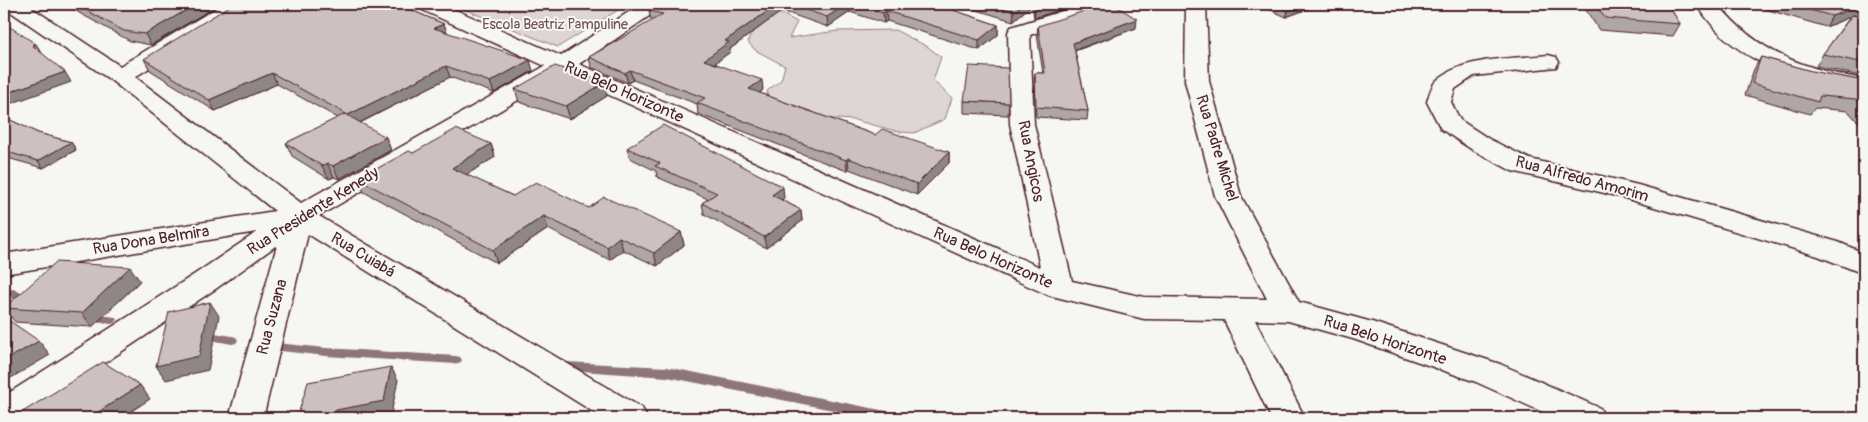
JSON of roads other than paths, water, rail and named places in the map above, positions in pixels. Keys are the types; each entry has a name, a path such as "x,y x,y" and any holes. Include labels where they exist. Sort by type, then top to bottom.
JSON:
{"street":[{"name":"Rua Cuiabá","path":"12,4 120,76 299,216 630,418"},
{"path":"120,76 237,4"},
{"name":"Rua Belo Horizonte","path":"425,4 1059,288 1144,308 1288,310 1360,330 1488,373 1588,418"},
{"name":"Rua Presidente Kenedy","path":"4,413 206,281 299,216 563,65 654,4"},
{"name":"Rua Angicos","path":"1059,288 1022,124 1010,29 1105,4"},
{"name":"Rua Padre Michel","path":"1196,4 1197,81 1228,196 1288,310"},
{"path":"1706,4 1725,28 1743,44 1767,58 1798,72 1834,82 1864,86"},
{"name":"Rua Alfredo Amorim","path":"1548,62 1468,70 1444,86 1439,102 1450,124 1480,144 1521,165 1628,191 1828,249 1864,264"},
{"name":"Rua Dona Belmira","path":"4,264 299,216"},
{"name":"Rua Suzana","path":"246,418 299,216"},
{"path":"1234,309 1288,418"},
{"path":"1488,373 1542,418"}],"waterway":[{"path":"13,293 28,301"},
{"path":"87,317 111,320"},
{"path":"203,335 232,340"},
{"path":"276,347 456,360"},
{"path":"566,366 667,372 896,418"}],"park label":[{"name":"Escola Beatriz Pampuline","path":"555,24"}]}
